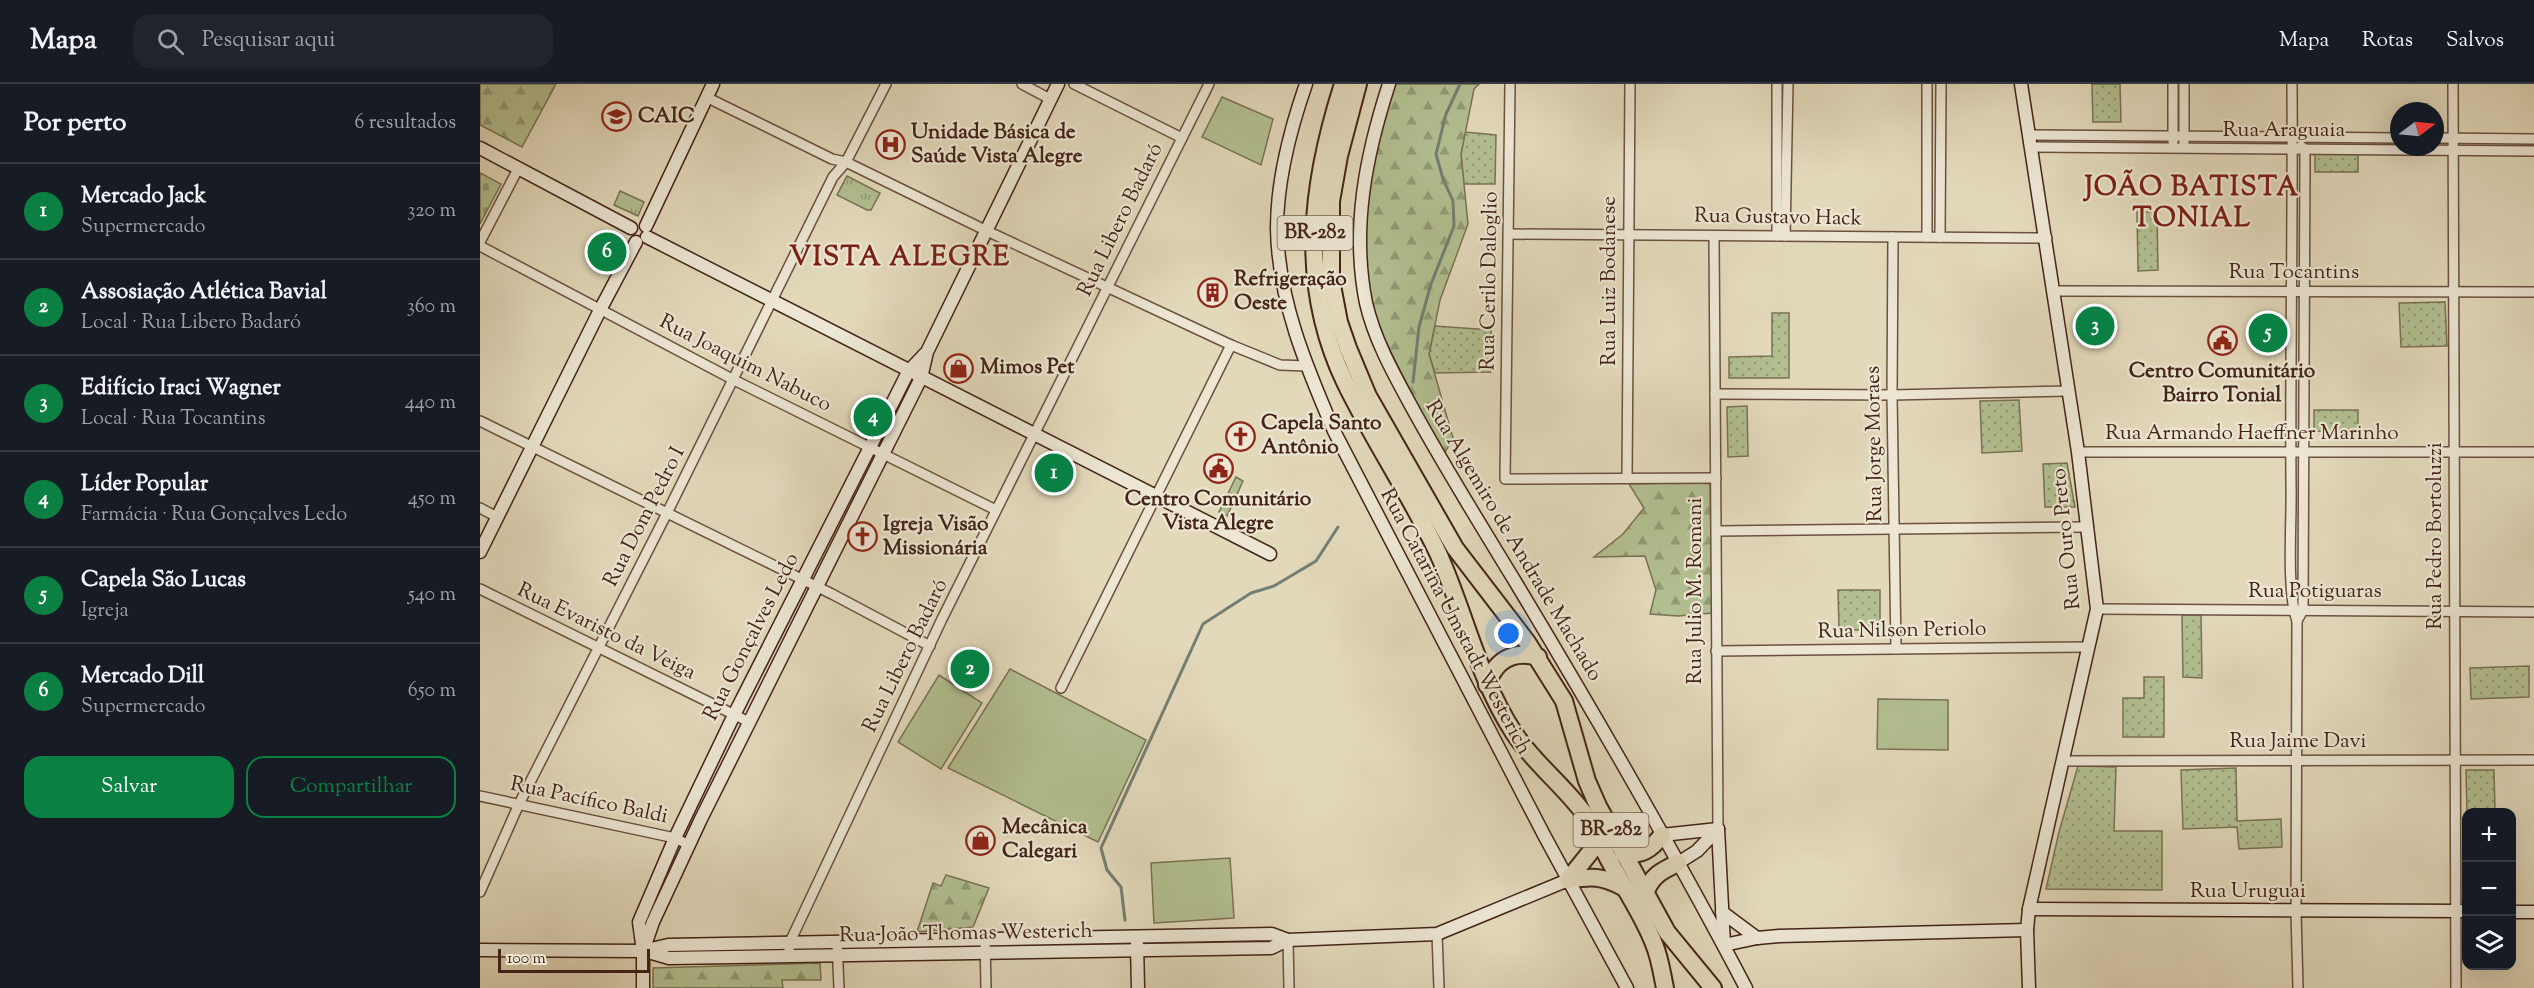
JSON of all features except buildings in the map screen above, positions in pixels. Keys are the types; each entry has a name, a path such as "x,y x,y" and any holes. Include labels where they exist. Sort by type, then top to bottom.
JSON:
{"highway":[{"name":"BR-282","path":"1343,84 1330,126 1316,199 1315,250 1319,308 1344,381 1433,543 1449,577 1498,710 1516,737 1585,813 1654,944 1665,988"},
{"name":"BR-282","path":"1358,84 1337,164 1331,201 1331,280 1340,322 1368,396 1455,548 1538,657 1564,702 1587,782 1623,854 1667,932 1713,988"},
{"path":"1487,685 1491,672 1500,662 1512,655 1525,654 1538,657"},
{"path":"1568,880 1592,850 1595,834"},
{"path":"1623,854 1635,855 1646,852 1662,835"},
{"path":"1645,894 1648,883 1656,874 1678,863"},
{"path":"1568,880 1605,878 1623,887"}],"street":[{"path":"480,552 600,309 643,235 713,84"},
{"name":"Rua Dom Pedro I","path":"480,892 519,804 668,513 832,177 846,162 886,84"},
{"path":"1022,84 1050,99"},
{"name":"Rua Gonçalves Ledo","path":"643,951 653,922 689,844 921,378 927,352 1058,84"},
{"path":"1074,84 1182,138"},
{"name":"Rua Libero Badaró","path":"789,950 930,646 1209,84"},
{"name":"Rua Catarina Umstadt Westerich","path":"1306,84 1287,149 1281,181 1277,227 1288,307 1306,366 1334,431 1568,880 1627,988"},
{"name":"Rua Algemiro de Andrade Machado","path":"1389,84 1367,168 1359,222 1359,264 1375,333 1391,370 1438,454 1531,608 1662,835 1746,988"},
{"name":"Rua Cerilo Daloglio","path":"1510,84 1505,478 1627,478"},
{"name":"Rua Luiz Bodanese","path":"1627,478 1630,84"},
{"path":"1777,84 1776,172 1781,236"},
{"path":"1781,236 1788,172 1788,84"},
{"path":"1927,84 1927,237"},
{"path":"1940,237 1941,84"},
{"name":"Rua Ouro Preto","path":"2021,84 2055,291 2097,609 2030,909 2027,930 2029,988"},
{"path":"2173,84 2173,148"},
{"path":"2184,84 2184,148"},
{"path":"2292,84 2291,509 2298,610"},
{"name":"Rua Pedro Bortoluzzi","path":"2452,84 2455,452 2454,759 2461,911 2456,988"},
{"path":"706,97 832,159 846,162 1231,345 1280,365 1306,366"},
{"path":"1777,125 1788,125"},
{"path":"1928,130 1941,130"},
{"path":"2113,148 2114,136"},
{"name":"Rua Araguaia","path":"2032,141 2114,136 2390,138"},
{"path":"2244,149 2245,138"},
{"path":"2293,138 2305,149 2303,510 2297,621 2298,988"},
{"path":"2362,138 2362,150"},
{"path":"2444,138 2534,138"},
{"path":"2514,151 2515,138"},
{"name":"Rua Araguaia","path":"2032,141 2113,148 2390,149"},
{"path":"480,148 631,228 631,236 643,235 908,372 1270,554"},
{"name":"Rua Araguaia","path":"2444,151 2534,152"},
{"path":"480,244 518,169"},
{"path":"1776,172 1788,172"},
{"path":"1928,181 1940,181"},
{"path":"2292,199 2304,199"},
{"name":"Rua Gustavo Hack","path":"1509,234 2047,238"},
{"path":"2293,235 2304,235"},
{"name":"Rua Julio M. Romani","path":"1714,236 1718,829 1724,945"},
{"name":"Rua Jorge Moraes","path":"1893,237 1892,395 1896,649"},
{"name":"Rua Joaquim Nabuco","path":"480,244 734,380 996,510"},
{"name":"Rua Tocantins","path":"2055,291 2534,292"},
{"path":"1061,688 1231,345"},
{"name":"Rua Gonçalves Ledo","path":"643,988 643,951 639,922 675,838 734,715 908,372 927,352"},
{"path":"2292,352 2304,352"},
{"path":"1715,394 1892,395 2068,391"},
{"path":"2292,394 2303,394"},
{"path":"480,421 803,580 930,646"},
{"name":"Rua Armando Haeffner Marinho","path":"2078,452 2303,450 2534,452"},
{"path":"1627,478 1716,478"},
{"path":"480,508 497,517"},
{"path":"2291,509 2303,510"},
{"path":"837,512 851,520"},
{"path":"1717,531 2086,527"},
{"path":"2292,549 2302,549"},
{"name":"Rua Evaristo da Veiga","path":"480,590 749,722"},
{"name":"Rua Potiguaras","path":"2097,609 2534,612"},
{"path":"769,646 783,654"},
{"name":"Rua Nilson Periolo","path":"1716,651 2089,647"},
{"name":"Rua Jaime Davi","path":"2062,761 2534,760"},
{"path":"702,781 716,788"},
{"name":"Rua Pacífico Baldi","path":"480,796 675,838 689,844"},
{"path":"1662,835 1718,829"},
{"path":"1678,863 1697,851 1718,829"},
{"name":"Rua João Thomas Westerich","path":"838,949 901,940 1272,934 1288,939 1437,934 1568,880"},
{"name":"Rua Uruguai","path":"2030,909 2461,911"},
{"path":"1722,912 1757,938"},
{"path":"2516,912 2534,912"},
{"path":"1724,945 1757,938 2027,930"},
{"path":"1437,934 1439,988"},
{"path":"1206,936 1206,950"},
{"path":"1057,937 1057,952"},
{"path":"1137,937 1138,988"},
{"path":"985,938 986,988"},
{"path":"1288,939 1289,988"},
{"name":"Rua João Thomas Westerich","path":"480,950 643,951 668,945 718,951 838,949 901,954 1137,951 1271,948 1288,939"},
{"path":"901,940 901,954"},
{"path":"838,949 839,988"}],"green space":[{"path":"480,84 556,84 522,147 480,125"},
{"path":"1391,84 1479,84 1474,89 1461,154 1468,224 1440,300 1429,354 1453,438 1443,456 1378,326 1369,296 1361,222"},
{"path":"2092,84 2120,84 2121,122 2093,122"},
{"path":"1222,97 1273,119 1261,165 1202,137"},
{"path":"1465,132 1496,135 1495,184 1464,184 1461,154"},
{"path":"2315,154 2358,154 2358,172 2315,172"},
{"path":"480,173 501,184 480,224"},
{"path":"847,176 880,193 871,210 837,195"},
{"path":"620,191 644,202 638,216 614,205"},
{"path":"2137,212 2157,212 2158,270 2138,271"},
{"path":"2445,302 2447,346 2401,347 2399,303"},
{"path":"1772,313 1789,313 1789,378 1729,378 1729,357 1772,356"},
{"path":"1435,326 1491,330 1491,372 1435,373 1429,354"},
{"path":"2019,400 2022,451 1982,453 1980,401"},
{"path":"1747,406 1748,456 1728,457 1727,407"},
{"path":"2314,410 2358,410 2358,432 2314,431"},
{"path":"2067,463 2075,507 2045,507 2043,464"},
{"path":"1236,477 1243,481 1227,516 1219,512"},
{"path":"1710,482 1712,613 1678,616 1650,614 1656,590 1645,556 1594,557 1623,534 1644,508 1629,484"},
{"path":"1838,590 1880,590 1880,630 1839,630"},
{"path":"2182,615 2201,615 2202,678 2183,677"},
{"path":"2529,666 2529,697 2471,699 2470,668"},
{"path":"1010,669 1146,740 1098,842 948,768"},
{"path":"939,675 982,703 941,769 898,742"},
{"path":"2144,677 2164,677 2164,737 2123,737 2123,698 2144,698"},
{"path":"1878,699 1948,700 1948,750 1877,749"},
{"path":"2078,766 2116,767 2114,831 2162,831 2162,890 2046,889"},
{"path":"2236,768 2237,821 2281,819 2282,847 2239,849 2237,827 2183,829 2181,770"},
{"path":"2466,770 2494,770 2495,808 2467,808"},
{"path":"1230,858 1234,918 1154,923 1151,863"},
{"path":"946,875 989,888 973,927 917,932 933,883 941,886"},
{"path":"820,963 821,980 782,980 783,988 653,988 653,968"}],"waterway":[{"path":"1413,382 1419,327 1431,284 1454,226 1453,201 1443,179 1436,154 1446,114 1460,84"},
{"path":"1125,920 1121,887 1107,870 1101,848 1203,624 1251,593 1274,586 1316,561 1338,527"}],"place":[{"name":"CAIC","path":"617,117"},
{"name":"Unidade Básica de Saúde Vista Alegre","path":"890,145"},
{"name":"Mercado Dill","path":"607,252"},
{"name":"Refrigeração Oeste","path":"1213,292"},
{"name":"Edifício Iraci Wagner","path":"2095,326"},
{"name":"Capela São Lucas","path":"2268,333"},
{"name":"Centro Comunitário Bairro Tonial","path":"2222,341"},
{"name":"Mimos Pet","path":"959,368"},
{"name":"Líder Popular","path":"873,417"},
{"name":"Capela Santo Antônio","path":"1240,436"},
{"name":"Centro Comunitário Vista Alegre","path":"1218,469"},
{"name":"Mercado Jack","path":"1054,473"},
{"name":"Igreja Visão Missionária","path":"862,537"},
{"name":"Assosiação Atlética Bavial","path":"970,669"},
{"name":"Mecânica Calegari","path":"981,840"}],"district":[{"name":"JOÃO BATISTA TONIAL","path":"2192,204"},
{"name":"VISTA ALEGRE","path":"900,258"}]}
